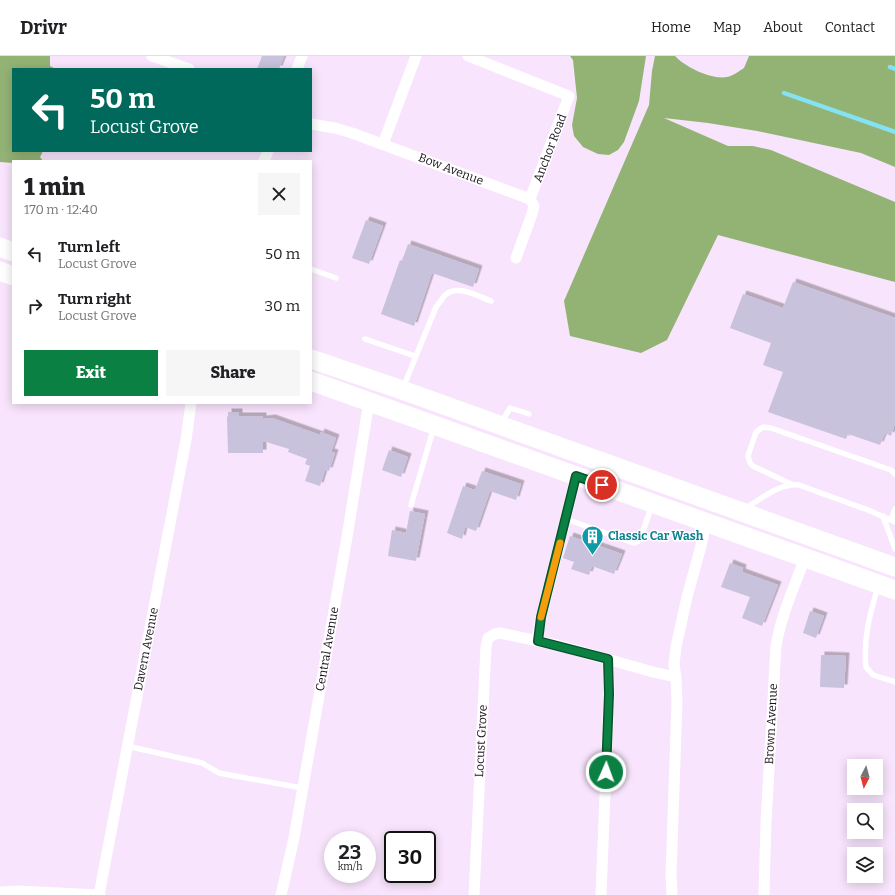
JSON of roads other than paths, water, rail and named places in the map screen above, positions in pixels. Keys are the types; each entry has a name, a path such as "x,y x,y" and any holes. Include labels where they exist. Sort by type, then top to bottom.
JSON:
{"highway":[{"path":"0,248 12,252"},
{"path":"0,271 12,276"},
{"path":"312,359 402,390 895,567"},
{"path":"312,381 887,587"}],"street":[{"path":"152,56 186,68"},
{"path":"297,68 302,56"},
{"path":"383,144 416,56"},
{"name":"Anchor Road","path":"468,56 569,96 530,199"},
{"name":"Bow Avenue","path":"312,124 335,128 383,144 530,199"},
{"path":"516,258 534,206 530,199"},
{"name":"Central Avenue","path":"281,895 294,838 347,537 369,402"},
{"name":"Davern Avenue","path":"100,895 186,440 191,404"},
{"path":"538,641 541,617 576,476"},
{"path":"672,895 671,875 676,702 676,677 674,664 676,647 706,523"},
{"name":"Brown Avenue","path":"764,895 766,822 776,646 787,605 805,558"},
{"name":"Locust Grove","path":"474,895 486,647 488,638 500,633 538,641 676,677"},
{"path":"601,895 609,694 608,659"},
{"path":"0,892 18,891 100,895"}],"lane":[{"path":"312,269 336,278"},
{"path":"402,390 436,307 444,295 453,290 464,291 491,301"},
{"path":"365,339 415,356"},
{"path":"500,425 510,408 529,414"},
{"path":"411,505 435,425"},
{"path":"895,474 891,470 771,428 763,427 756,432 748,456 750,463 753,466 792,484 799,485 893,521 895,509"},
{"path":"740,511 782,487 792,484"},
{"path":"566,519 634,543 639,542 652,503"},
{"path":"883,516 895,549"},
{"path":"887,587 869,618 865,642 866,667 872,675 895,682"},
{"path":"127,746 202,763 219,773 302,788"}],"waterway":[{"path":"890,67 895,69"},
{"path":"784,93 895,132"}],"place":[{"name":"Classic Car Wash","path":"592,556"}]}
